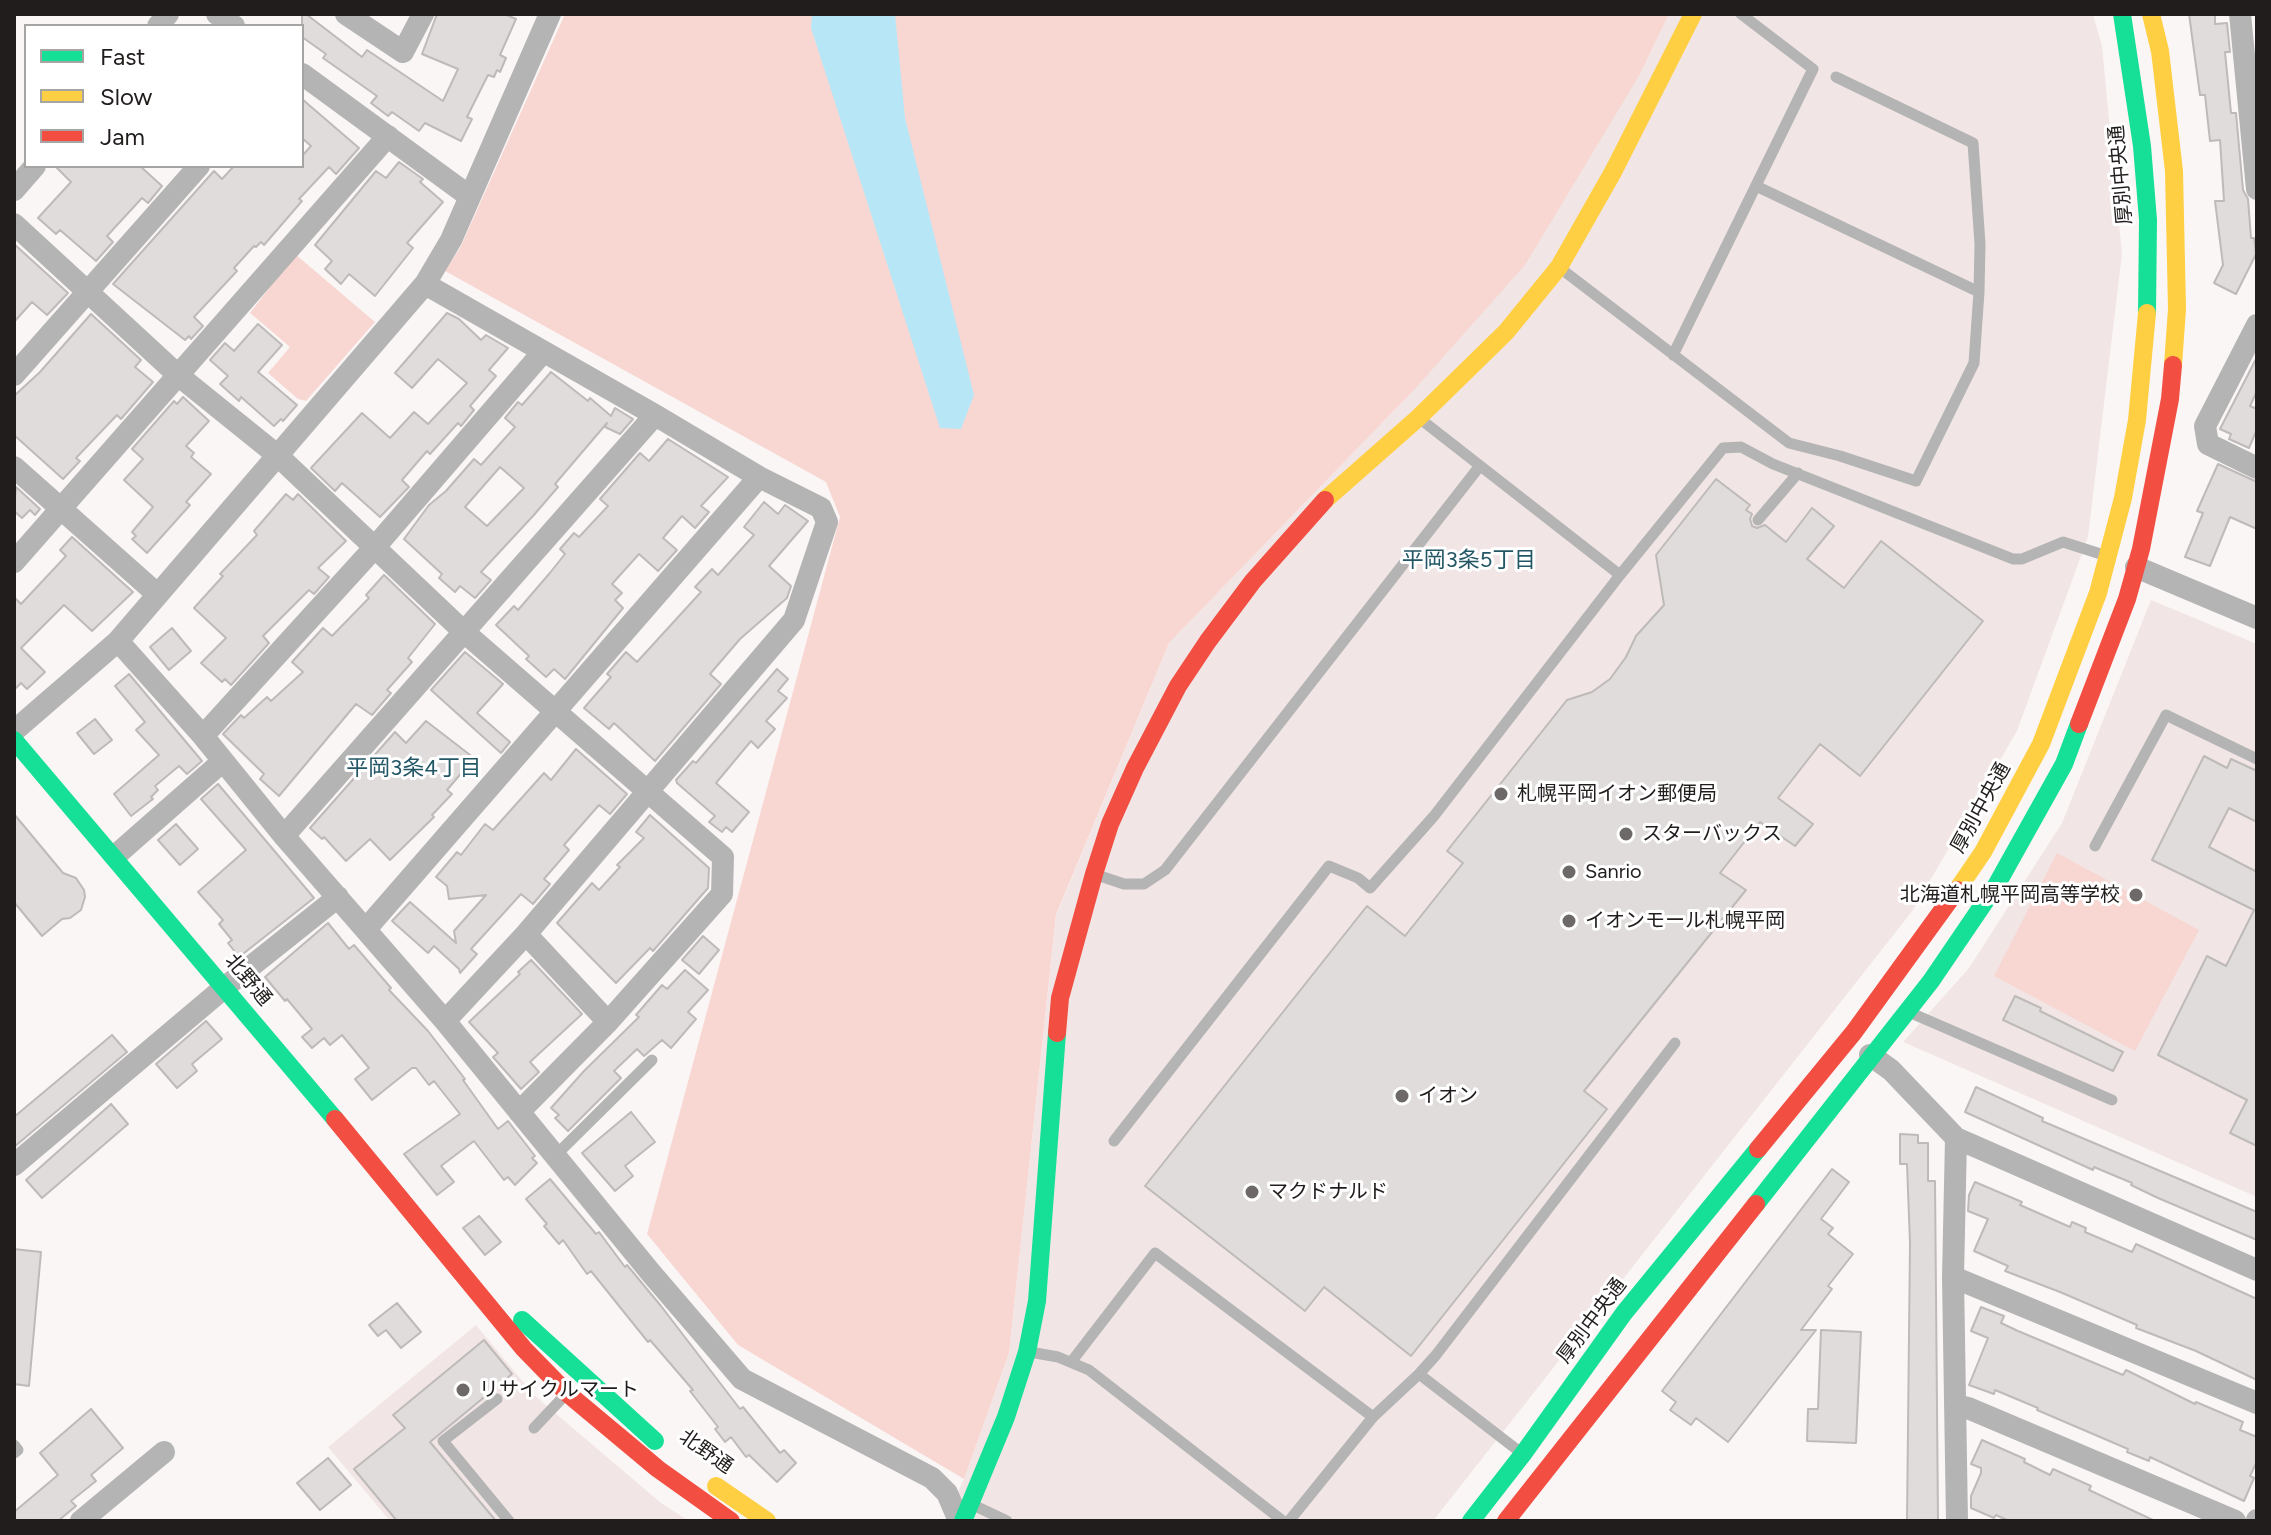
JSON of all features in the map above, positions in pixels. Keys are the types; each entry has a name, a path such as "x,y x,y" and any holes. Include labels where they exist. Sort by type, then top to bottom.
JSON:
{"main road":[{"path":"964,1515 1006,1417 1027,1352 1037,1301 1060,998 1110,824 1135,768 1178,686 1253,581 1323,502 1418,418 1506,332 1559,267 1613,172 1693,14"},
{"name":"厚別中央通","path":"1471,1521 1624,1313 1854,1032 1983,852 2041,744 2098,593 2123,498 2137,420 2147,312 2148,220 2142,146 2122,14"},
{"path":"1506,1521 1931,981 1997,884 2064,764 2127,599 2170,399 2177,309 2174,171 2160,51 2151,14"},
{"name":"北野通","path":"14,740 225,987 524,1349 567,1393 707,1510 731,1521"},
{"name":"北野通","path":"446,1251 665,1451"},
{"name":"北野通","path":"704,1477 767,1521"}],"street":[{"path":"346,14 403,52 423,14"},
{"path":"14,731 118,641 425,284 451,240 550,14"},
{"path":"2240,14 2249,47 2257,189"},
{"path":"304,75 469,196"},
{"path":"14,562 388,136"},
{"path":"14,190 33,168"},
{"path":"14,375 197,168"},
{"path":"14,224 179,376 277,455 463,631 723,857 722,894 608,1022 519,1112"},
{"path":"425,284 759,477 821,508 827,522 794,620 526,934 445,1021"},
{"path":"2254,337 2205,426 2208,444 2257,468"},
{"path":"203,736 375,547 543,352"},
{"path":"284,836 655,415"},
{"path":"14,467 157,594"},
{"path":"366,929 759,477"},
{"path":"2136,567 2257,618"},
{"path":"118,641 203,736 284,836 445,1021 742,1379 932,1478 964,1515"},
{"path":"115,856 223,761"},
{"path":"14,1165 225,987 338,897"},
{"path":"526,934 608,1022"},
{"path":"1870,1055 1891,1070 1956,1138 2257,1270"},
{"path":"1956,1138 1953,1277 1957,1521"},
{"path":"1953,1277 2257,1403"},
{"path":"1955,1405 2235,1521"},
{"path":"81,1521 164,1452"}],"lane":[{"path":"1673,355 1813,69 1741,14"},
{"path":"1559,267 1789,443 1916,481 1974,363 1980,244 1973,143 1836,77"},
{"path":"1756,186 1979,292"},
{"path":"1418,418 1620,575"},
{"path":"1114,1141 1329,866 1358,878 1370,888 1434,816 1620,575 1723,448 1741,447 1773,464 2013,559 2022,559 2063,542 2136,567"},
{"path":"1094,874 1124,884 1144,884 1165,870 1479,467"},
{"path":"1758,520 1798,473"},
{"path":"2095,846 2166,715 2257,759"},
{"path":"1906,1011 2112,1100"},
{"path":"1289,1521 1373,1417 1419,1374 1675,1043"},
{"path":"555,1156 652,1060"},
{"path":"1072,1361 1155,1253 1373,1417"},
{"path":"1027,1352 1072,1361 1089,1370 1283,1521"},
{"path":"1419,1374 1547,1470"},
{"path":"534,1428 567,1393"},
{"path":"497,1399 443,1441 509,1521"},
{"path":"14,1445 18,1450 14,1453"},
{"path":"964,1515 1007,1521"}],"shaded area":[{"path":"565,14 1669,14 1640,74 1525,265 1414,390 1169,643 1056,915 1009,1353 964,1479 738,1345 647,1234 840,517 826,482 445,271 460,248"},
{"path":"1669,14 2093,14 2102,46 2122,254 2088,537 2017,731 1913,910 1433,1521 945,1521 964,1479 1009,1353 1056,916 1169,643 1414,390 1640,74"},
{"path":"295,254 375,322 306,401 298,399 268,373 290,347 250,313"},
{"name":"北海道札幌平岡高等学校","path":"2151,600 2257,644 2257,1197 1903,1042 1969,968 2062,823"},
{"path":"2057,853 2199,930 2135,1051 1994,976"},
{"path":"476,1325 534,1395 661,1503 689,1521 390,1521 328,1447"}],"water":[{"path":"812,14 895,14 905,118 974,395 961,429 940,428 811,28"}],"building":[{"path":"302,14 306,14 362,57 367,50 443,101 458,69 422,54 437,14 504,14 516,19 500,55 506,58 500,72 497,70 494,77 488,75 467,117 472,119 461,141 425,123 419,131 392,112 388,116 371,103 377,96 323,58 326,54 304,38"},
{"path":"2189,14 2215,14 2215,24 2227,23 2230,52 2225,52 2231,113 2236,113 2243,190 2248,199 2251,238 2254,238 2256,254 2236,294 2214,283 2223,265 2215,201 2224,201 2220,140 2210,141 2205,95 2200,95"},
{"path":"304,101 359,148 336,174 329,167 299,199 302,201 264,245 261,242 254,246 234,268 237,271 194,317 203,326 191,339 189,336 185,340 113,284 214,171 222,179 232,168 304,168 304,154 311,146 304,140"},
{"path":"399,162 423,179 420,182 443,202 407,243 413,248 375,296 349,274 341,284 325,269 332,261 315,245 376,171 386,178"},
{"path":"57,168 142,168 162,186 148,203 142,198 107,236 113,242 96,261 60,230 56,234 38,218 71,182"},
{"path":"14,244 68,293 47,315 32,302 14,322"},
{"path":"447,313 459,319 481,340 486,335 508,348 489,370 496,376 470,406 474,410 430,454 427,451 402,480 409,487 380,517 342,483 335,491 311,468 362,413 390,438 414,412 428,424 467,383 438,359 412,388 395,373"},
{"path":"91,314 141,360 135,367 153,382 121,419 117,415 76,458 80,461 63,479 14,435 14,396 40,372"},
{"path":"258,324 282,345 258,372 297,405 274,426 241,397 239,401 220,384 228,376 210,360 225,343 234,351"},
{"path":"2257,357 2257,391 2250,406 2257,409 2257,429 2249,448 2229,439 2231,434 2220,429"},
{"path":"551,372 611,416 615,408 633,419 620,434 605,427 607,423 555,484 558,487 481,572 491,580 475,598 460,586 455,592 439,578 442,574 404,539 429,505 474,459 481,465 515,427 505,418 518,402 522,405","holes":["500,467 524,488 487,526 465,507"]},
{"path":"183,397 209,421 186,446 194,453 191,457 211,474 186,502 190,505 147,553 132,539 136,536 132,532 153,507 124,480 143,459 132,449 174,401 177,404"},
{"path":"668,439 728,477 701,506 709,512 695,528 682,516 663,538 677,550 658,571 639,554 612,584 622,593 615,600 623,608 565,679 554,669 546,677 496,625 514,606 518,610 549,574 565,554 560,549 574,533 579,537 608,506 600,499 640,453 649,461"},
{"path":"2218,464 2257,482 2257,529 2230,517 2210,566 2185,557 2203,513 2197,511"},
{"name":"イオンモール札幌平岡","path":"1716,479 1750,505 1746,510 1752,514 1752,526 1765,525 1786,542 1812,508 1834,526 1807,559 1844,588 1881,541 1983,621 1860,776 1820,744 1778,798 1813,824 1795,846 1760,822 1720,873 1746,890 1584,1091 1607,1109 1411,1356 1324,1287 1305,1311 1145,1186 1367,906 1405,936 1463,863 1447,851 1567,700 1592,692 1610,679 1636,636 1664,605 1656,555"},
{"path":"16,487 40,509 35,515 30,510 22,518 14,511"},
{"path":"286,494 293,500 298,494 346,541 318,568 329,577 314,594 309,590 263,636 269,643 231,685 225,679 222,682 201,663 226,638 194,608 223,576 220,574 257,535 254,531"},
{"path":"764,502 778,514 785,505 808,521 769,566 791,586 787,598 740,639 710,674 721,684 655,761 614,723 609,729 584,708 611,677 607,674 626,652 637,662 701,592 695,587 712,569 718,575 754,535 744,527"},
{"path":"72,537 133,592 92,631 64,605 21,648 45,672 27,689 21,683 14,690 14,597 21,604 66,556 60,550"},
{"path":"384,575 435,624 408,658 412,662 387,690 391,693 372,715 356,704 279,796 260,779 264,774 223,734 241,715 244,718 267,697 271,701 303,672 292,662 323,628 332,636 369,598 366,595"},
{"path":"172,628 191,651 169,670 150,647"},
{"path":"465,652 503,684 477,713 510,742 501,753 431,690"},
{"path":"777,669 788,679 778,691 787,698 766,721 775,729 758,748 751,741 716,783 749,812 732,832 726,827 722,832 709,822 715,816 676,780 693,761 696,763"},
{"path":"129,674 202,761 187,774 179,766 155,786 158,790 151,797 153,799 131,816 114,794 159,755 136,730 145,722 115,686"},
{"path":"95,719 112,740 94,754 77,733"},
{"path":"426,721 474,758 447,790 452,794 432,815 434,817 390,860 370,839 346,861 324,837 322,839 310,828 395,732 406,743"},
{"path":"576,749 627,794 610,814 599,805 564,845 569,850 544,879 550,884 533,904 521,894 471,949 477,954 460,973 434,946 428,953 392,921 410,902 456,943 454,931 486,895 449,899 447,886 436,877 457,852 461,855 485,824 493,830 544,773 551,780"},
{"path":"2204,756 2227,768 2231,759 2257,771 2257,822 2229,808 2209,847 2257,872 2257,1146 2230,1133 2247,1100 2158,1055 2207,956 2226,966 2254,910 2152,860"},
{"path":"218,784 314,898 239,957 228,943 232,940 219,924 223,920 198,892 246,850 201,799"},
{"path":"14,814 63,873 76,878 84,890 81,910 70,918 62,919 42,936 14,902"},
{"path":"650,815 709,868 708,888 653,951 650,948 616,983 557,923 592,883 599,890 620,867 617,865 644,838 636,832"},
{"path":"176,824 198,849 180,865 158,840"},
{"path":"328,923 349,949 354,945 391,988 389,990 428,1031 498,1129 508,1121 535,1156 532,1158 537,1163 515,1185 508,1177 504,1180 474,1141 441,1166 454,1182 437,1195 404,1154 460,1114 434,1081 429,1085 416,1068 412,1068 372,1100 355,1079 369,1068 342,1035 330,1045 324,1038 312,1048 302,1037 312,1029 265,977"},
{"path":"703,936 719,950 699,974 682,960"},
{"path":"531,960 582,1014 530,1062 539,1072 521,1089 493,1057 498,1053 469,1022"},
{"path":"685,970 708,990 688,1012 696,1019 671,1048 662,1040 644,1056 637,1049 614,1071 621,1078 568,1131 555,1118 559,1115 551,1108 639,1017 636,1015 662,985 667,989"},
{"path":"2015,996 2123,1052 2113,1071 2003,1020"},
{"path":"206,1021 222,1039 192,1064 197,1071 177,1088 156,1064"},
{"path":"112,1035 127,1052 14,1147 14,1117"},
{"path":"1976,1087 2043,1118 2042,1121 2257,1212 2257,1240 1965,1112"},
{"path":"111,1104 128,1124 42,1198 26,1180"},
{"path":"631,1112 655,1142 625,1166 633,1176 615,1191 582,1153"},
{"path":"1900,1134 1918,1135 1918,1143 1928,1143 1928,1181 1935,1181 1938,1521 1907,1521 1910,1243 1907,1164 1900,1164"},
{"path":"1832,1169 1849,1182 1821,1219 1833,1228 1828,1234 1853,1254 1828,1286 1832,1289 1801,1330 1816,1330 1728,1442 1696,1418 1691,1425 1670,1410 1676,1402 1662,1391"},
{"path":"550,1179 661,1306 740,1409 743,1407 780,1453 784,1450 796,1463 777,1482 749,1455 746,1457 731,1437 725,1442 715,1429 718,1427 690,1391 693,1390 650,1340 648,1342 591,1271 587,1274 563,1240 559,1244 544,1226 547,1224 526,1199"},
{"path":"1975,1182 2070,1227 2072,1222 2086,1228 2085,1232 2132,1252 2136,1244 2257,1299 2257,1380 2196,1351 2136,1328 2137,1325 2005,1271 2008,1266 1974,1251 1988,1219 1968,1211 1969,1195"},
{"path":"479,1216 501,1242 485,1255 463,1228"},
{"path":"14,1249 41,1252 29,1386 14,1384"},
{"path":"397,1303 421,1332 401,1348 386,1330 378,1336 369,1325"},
{"path":"1981,1307 2004,1316 2001,1323 2018,1331 2123,1375 2126,1370 2195,1404 2243,1422 2240,1430 2257,1437 2257,1461 2250,1476 2254,1478 2244,1501 2150,1457 2149,1461 2127,1452 2128,1449 2038,1408 1995,1390 1994,1394 1969,1385 1988,1338 1971,1331"},
{"path":"1821,1330 1861,1332 1856,1443 1807,1441 1808,1409 1818,1409"},
{"path":"484,1340 512,1374 430,1442 496,1521 397,1521 354,1469 405,1428 393,1415"},
{"path":"91,1409 123,1448 91,1475 96,1481 71,1501 76,1506 58,1521 14,1521 14,1512 58,1475 40,1453"},
{"path":"1982,1440 2025,1459 2024,1462 2050,1475 2053,1469 2091,1486 2089,1490 2155,1521 2009,1521 1971,1508 1971,1496 1981,1468 1971,1464"},
{"path":"328,1458 351,1485 320,1510 297,1483"}],"traffic: fast":[{"path":"2122,14 2142,146 2148,220 2147,313"},
{"path":"1756,1204 1931,981 1997,884 2064,764 2079,724"},
{"path":"14,740 335,1119"},
{"path":"963,1521 1006,1417 1027,1352 1037,1301 1057,1033"},
{"path":"1471,1521 1624,1313 1758,1149"},
{"path":"522,1320 655,1441"}],"traffic: slow":[{"path":"1325,500 1418,418 1506,332 1559,267 1613,172 1693,14"},
{"path":"2151,14 2160,51 2174,171 2177,309 2173,365"},
{"path":"1957,890 1983,852 2041,744 2098,593 2123,498 2137,420 2147,313"},
{"path":"716,1486 767,1521"}],"traffic: jam":[{"path":"2079,724 2127,599 2141,549 2170,399 2173,365"},
{"path":"1057,1033 1060,998 1094,874 1110,824 1135,768 1178,686 1208,641 1253,581 1325,500"},
{"path":"1758,1149 1854,1032 1957,890"},
{"path":"335,1119 524,1349 567,1393 658,1469 731,1521"},
{"path":"1506,1521 1756,1204"}],"place":[{"name":"札幌平岡イオン郵便局","path":"1501,794"},
{"name":"スターバックス","path":"1626,834"},
{"name":"Sanrio","path":"1569,872"},
{"name":"北海道札幌平岡高等学校","path":"2136,895"},
{"name":"イオンモール札幌平岡","path":"1569,921"},
{"name":"イオン","path":"1402,1096"},
{"name":"マクドナルド","path":"1252,1192"},
{"name":"リサイクルマート","path":"463,1390"}],"district":[{"name":"平岡3条5丁目","path":"1469,561"},
{"name":"平岡3条4丁目","path":"414,769"}]}
